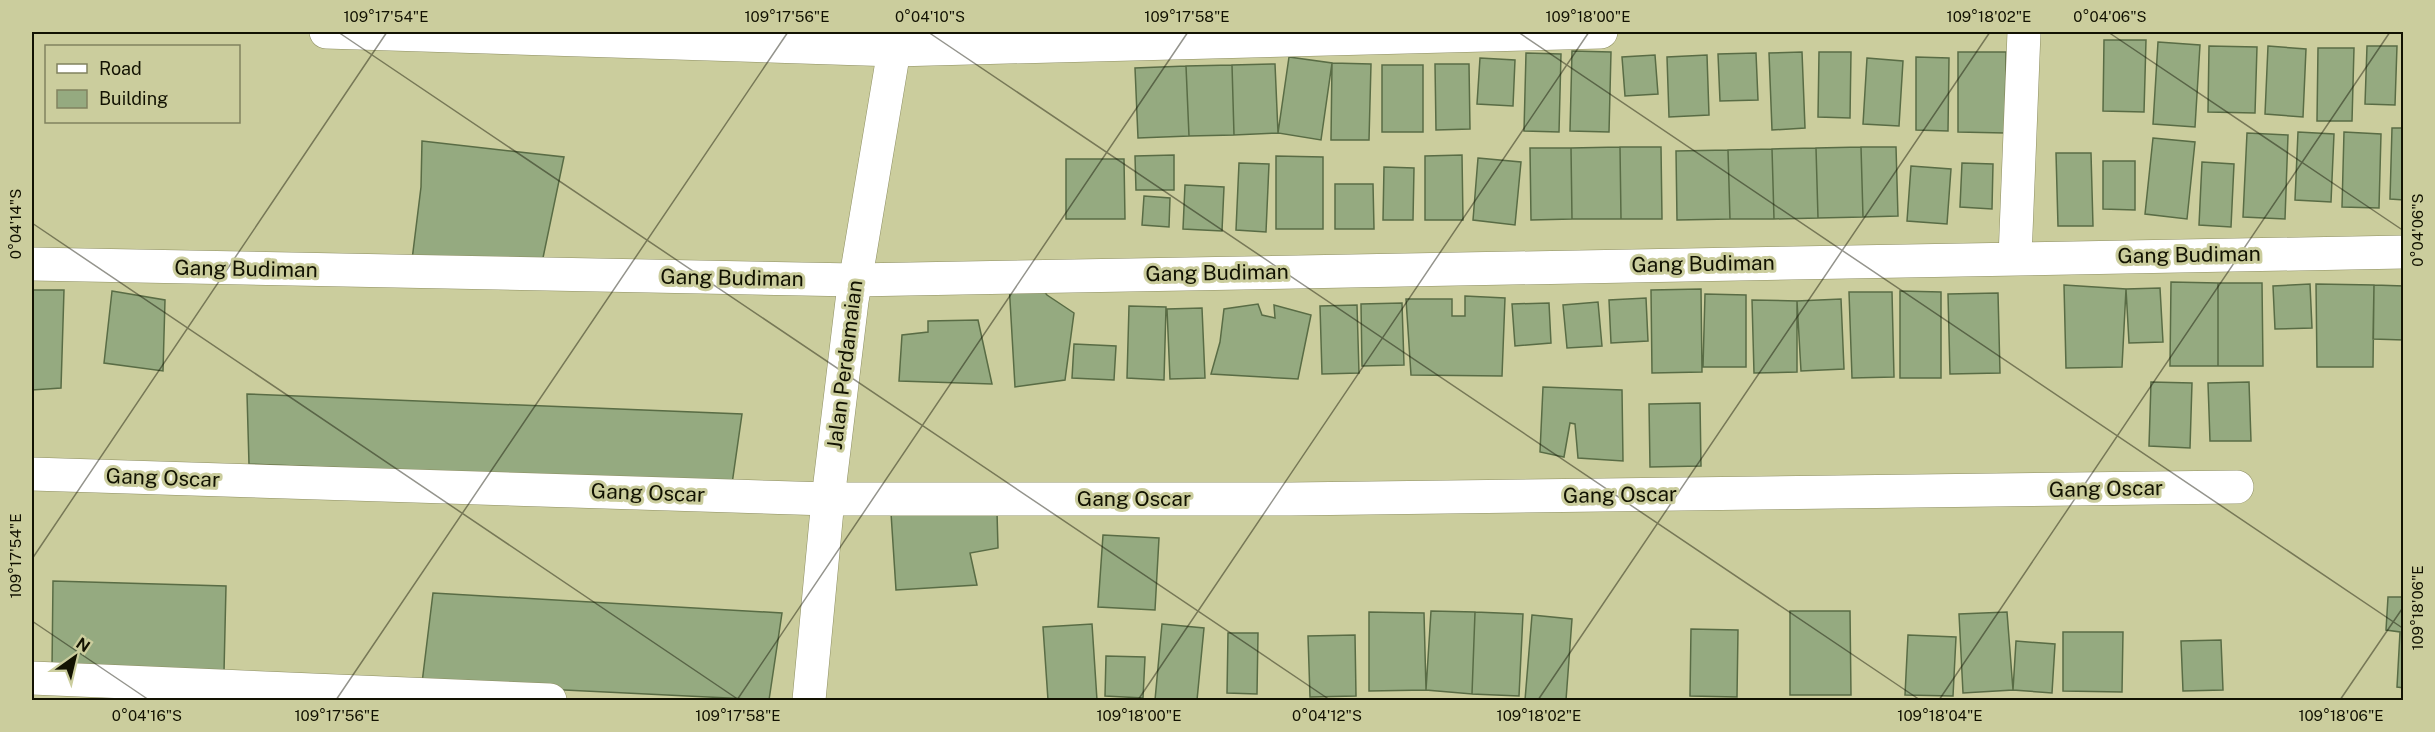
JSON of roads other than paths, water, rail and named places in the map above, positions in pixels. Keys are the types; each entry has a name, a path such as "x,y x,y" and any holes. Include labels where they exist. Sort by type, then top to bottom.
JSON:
{"street":[{"path":"326,32 896,41 1601,32"},
{"path":"2015,258 2024,32"},
{"name":"Jalan Perdamaian","path":"809,700 828,499 855,280 896,41"},
{"name":"Gang Budiman","path":"32,264 855,280 2403,252"},
{"name":"Gang Oscar","path":"32,474 828,499 1291,499 2238,487"},
{"path":"32,678 550,700"}]}
